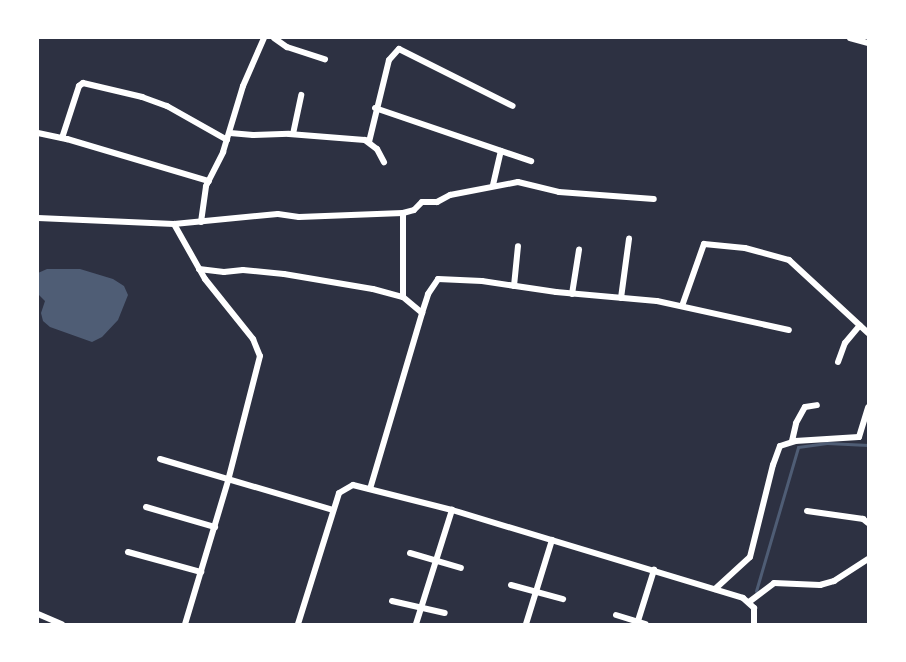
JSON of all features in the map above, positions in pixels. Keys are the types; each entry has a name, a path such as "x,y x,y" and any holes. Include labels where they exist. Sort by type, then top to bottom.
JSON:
{"street":[{"path":"201,222 209,181 228,136 243,86 262,38"},
{"path":"274,38 287,47 325,60"},
{"path":"850,38 868,43"},
{"path":"384,162 369,142 375,108 389,60 399,50 513,106"},
{"path":"62,138 79,86 83,83 142,97 167,106 228,136 293,134 369,142"},
{"path":"293,134 301,95"},
{"path":"375,108 531,161"},
{"path":"38,132 209,181"},
{"path":"494,185 501,152"},
{"path":"38,218 174,224 278,214 299,217 403,213 414,210 422,202 437,202 450,195 518,182 560,192 654,198"},
{"path":"403,213 404,297"},
{"path":"174,224 199,269 253,339 260,356 228,481 185,624"},
{"path":"621,298 629,239"},
{"path":"682,306 701,247 705,243 745,248 785,257 868,333"},
{"path":"514,286 518,246"},
{"path":"572,294 579,250"},
{"path":"199,269 284,274 404,297 422,313"},
{"path":"370,489 428,294 438,279 682,306 789,330"},
{"path":"838,362 845,343 860,325"},
{"path":"792,441 801,413 807,406 818,405"},
{"path":"715,589 750,557 778,450 783,443 860,437 868,406"},
{"path":"160,459 228,481 333,510"},
{"path":"301,624 339,492 353,485 452,510 654,570 715,589 751,605"},
{"path":"146,507 215,527"},
{"path":"416,624 452,510"},
{"path":"807,511 863,519 868,523"},
{"path":"526,624 552,540"},
{"path":"128,552 201,572"},
{"path":"410,553 461,568"},
{"path":"751,605 774,583 827,583 868,559"},
{"path":"638,624 654,570"},
{"path":"510,585 563,599"},
{"path":"392,601 445,613"},
{"path":"751,605 754,624"},
{"path":"38,614 62,624"},
{"path":"615,615 638,624 646,624"}],"water":[{"path":"47,269 80,269 113,279 124,286 128,295 118,320 102,337 92,342 50,327 43,321 41,313 45,301 38,294 38,273"}],"waterway":[{"path":"756,591 798,447 827,443 868,445"}]}
